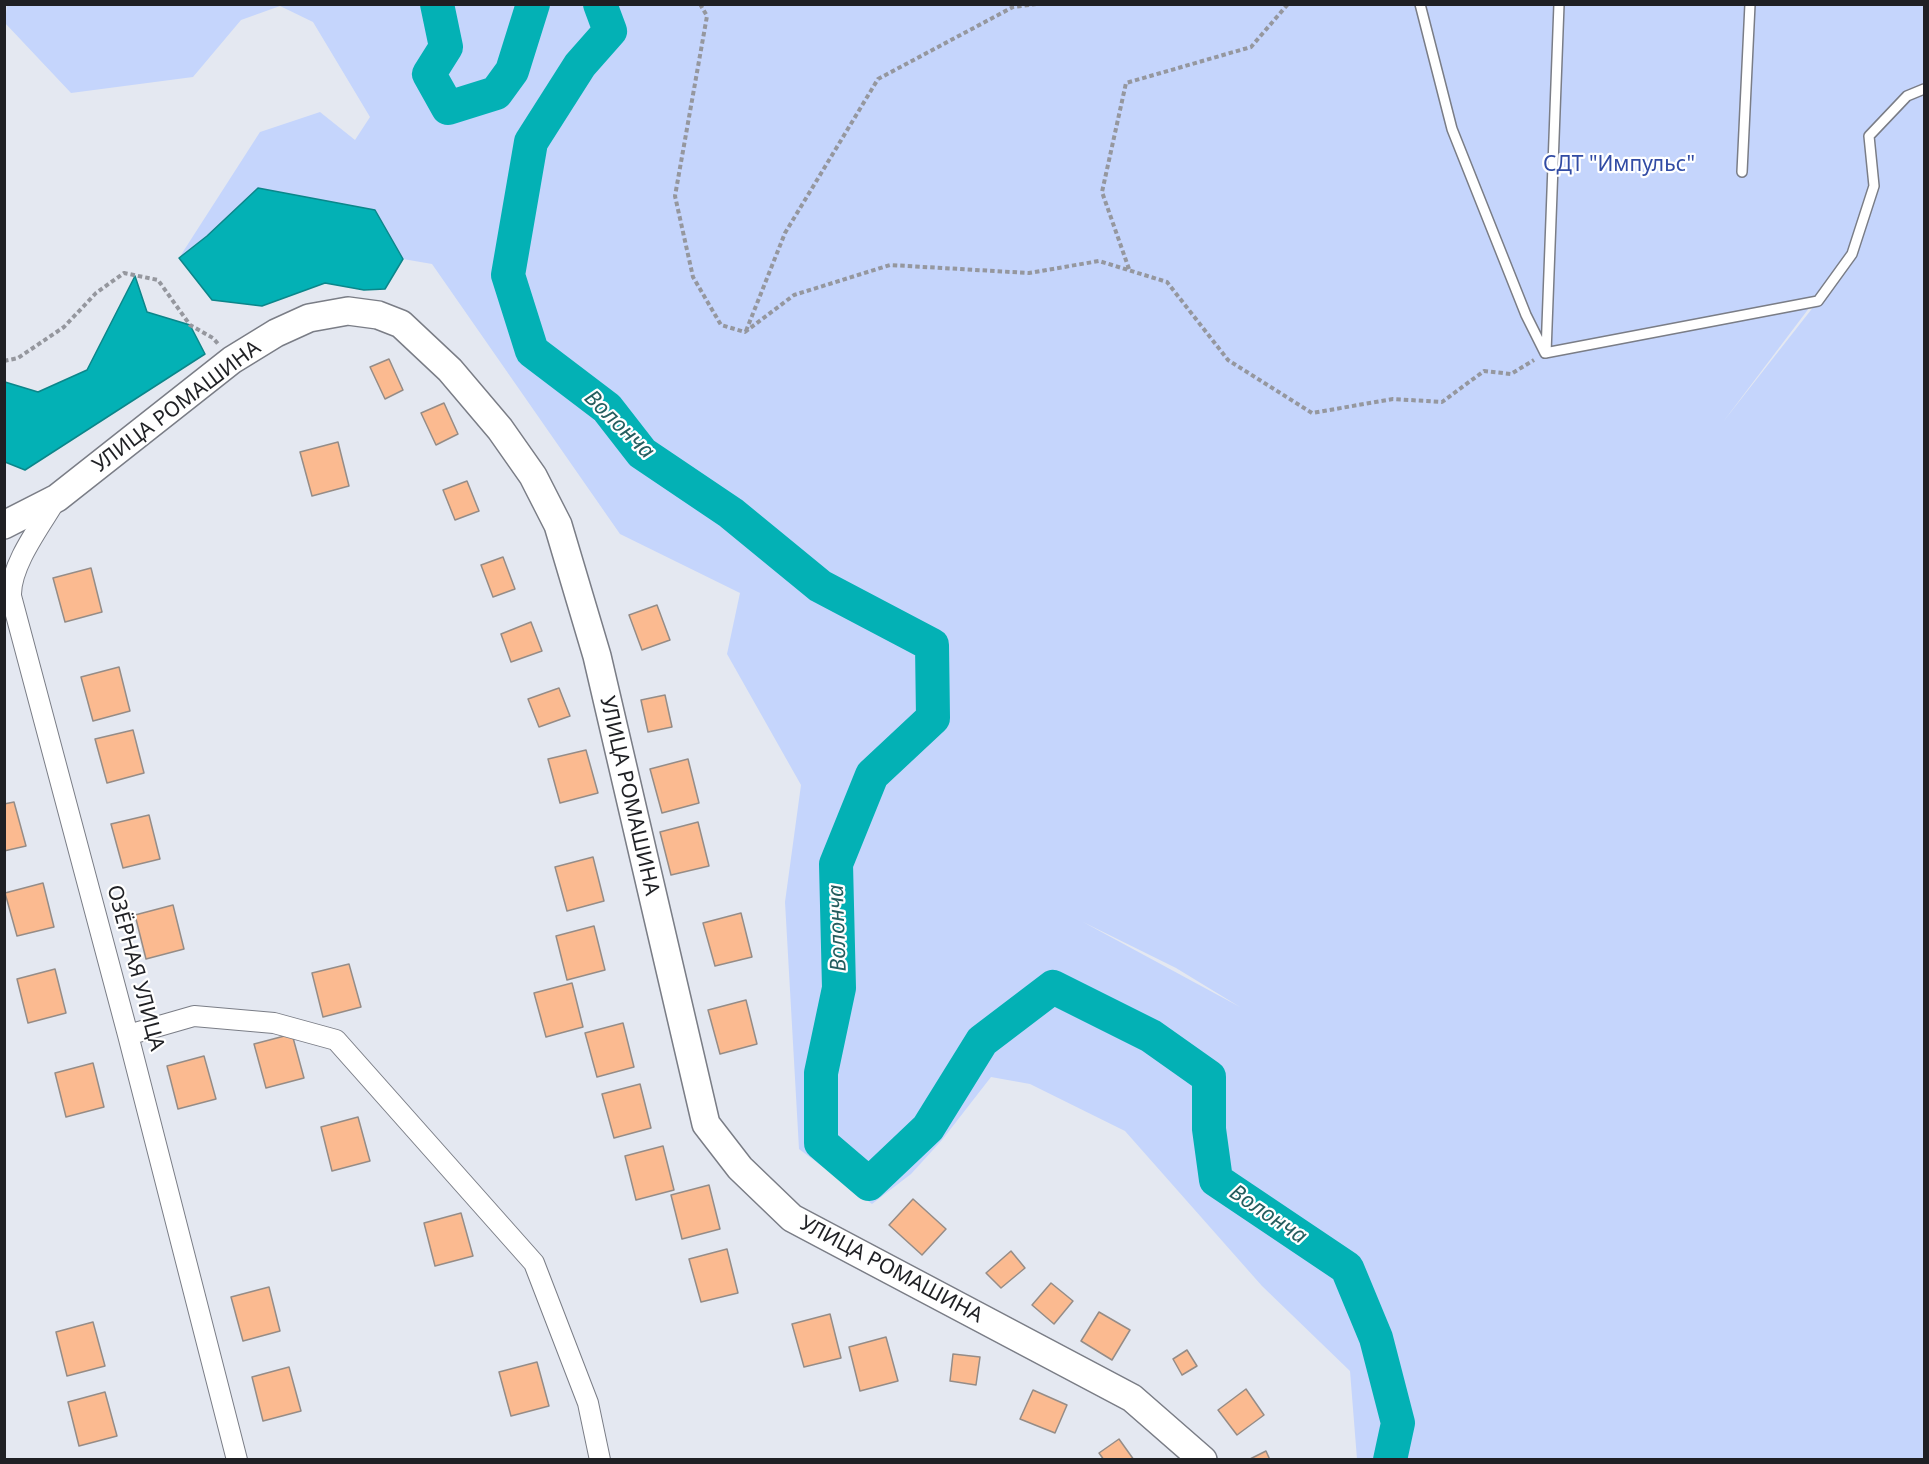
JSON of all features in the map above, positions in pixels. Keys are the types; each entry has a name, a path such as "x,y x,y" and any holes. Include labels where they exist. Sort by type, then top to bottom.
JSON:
{"street":[{"name":"УЛИЦА РОМАШИНА","path":"4,525 57,498 232,360 276,333 309,318 348,311 378,315 401,324 450,370 500,429 533,476 558,525 597,656 706,1124 740,1168 792,1218 1132,1398 1203,1460"},
{"name":"ОЗЁРНАЯ УЛИЦА","path":"57,498 15,570 10,584 11,596 128,1035 237,1460"},
{"path":"128,1035 194,1016 274,1023 336,1040 534,1263 588,1403 600,1460"}],"lane":[{"path":"1420,4 1452,129 1526,315 1545,353"},
{"path":"1545,353 1559,4"},
{"path":"1742,172 1750,4"},
{"path":"1545,353 1818,301 1852,254 1874,186 1869,136 1907,96 1924,89"}],"path":[{"path":"700,4 707,16 675,196 693,277 721,325 745,332"},
{"path":"745,332 785,233 878,79 1013,7 1037,4"},
{"path":"1129,270 1102,192 1126,83 1251,47 1288,4"},
{"path":"745,332 794,295 890,265 1029,273 1099,261 1167,282 1228,360 1312,413 1393,399 1442,402 1484,371 1511,374 1545,353"},
{"path":"4,361 18,358 64,327 96,293 124,273 158,280 190,325 213,338 232,360"}],"green space":[{"name":"СДТ \"Импульс\"","path":"7,4 1924,5 1924,1459 1357,1459 1350,1371 1262,1286 1125,1131 1030,1084 991,1077 942,1140 911,1174 872,1204 799,1149 785,902 801,785 727,654 740,593 620,534 432,264 403,259 375,210 207,236 179,258 260,132 320,112 355,140 370,117 313,22 280,6 241,20 193,77 71,93 5,23","holes":["1828,283 1818,301 1723,422","1083,922 1176,968 1240,1007"]}],"water":[{"path":"258,188 375,210 403,259 385,289 364,290 325,283 262,306 212,300 179,258 207,236"},
{"path":"135,276 147,312 190,325 205,354 25,470 5,462 5,382 38,392 87,370"}],"building":[{"path":"389,359 403,390 385,399 370,367"},
{"path":"444,403 458,434 436,445 421,413"},
{"path":"338,442 349,486 312,496 300,452"},
{"path":"467,481 479,511 455,520 443,490"},
{"path":"503,557 515,589 493,597 481,565"},
{"path":"91,568 102,612 65,622 53,578"},
{"path":"657,605 670,640 642,650 629,615"},
{"path":"531,622 542,651 511,662 501,634"},
{"path":"119,667 130,711 93,721 81,677"},
{"path":"559,688 570,716 539,727 528,699"},
{"path":"665,695 672,727 648,732 641,700"},
{"path":"133,730 144,773 107,783 95,739"},
{"path":"586,750 598,793 560,803 548,759"},
{"path":"688,759 699,803 662,813 650,769"},
{"path":"14,802 26,846 4,851 4,804"},
{"path":"149,815 160,859 123,868 111,824"},
{"path":"698,822 709,866 671,875 660,832"},
{"path":"593,857 604,901 567,911 555,867"},
{"path":"43,883 54,927 17,936 5,893"},
{"path":"173,905 184,949 146,959 135,915"},
{"path":"741,913 752,957 715,966 703,923"},
{"path":"594,926 605,970 567,980 556,936"},
{"path":"349,964 361,1007 323,1017 312,973"},
{"path":"55,969 66,1013 28,1023 17,979"},
{"path":"572,983 583,1027 546,1037 534,993"},
{"path":"746,1000 757,1044 720,1054 708,1010"},
{"path":"623,1023 634,1067 597,1077 585,1033"},
{"path":"292,1034 304,1078 266,1088 254,1044"},
{"path":"204,1056 216,1099 178,1109 167,1066"},
{"path":"93,1063 104,1107 66,1117 55,1073"},
{"path":"640,1084 651,1128 614,1138 602,1094"},
{"path":"358,1117 370,1161 332,1171 321,1127"},
{"path":"663,1146 674,1190 636,1200 625,1156"},
{"path":"709,1185 720,1229 682,1239 671,1195"},
{"path":"913,1199 946,1229 922,1255 889,1225"},
{"path":"461,1213 473,1256 435,1266 424,1223"},
{"path":"727,1249 738,1293 701,1302 689,1259"},
{"path":"1011,1251 1025,1268 1001,1288 986,1273"},
{"path":"1051,1283 1073,1301 1054,1324 1032,1305"},
{"path":"269,1287 280,1331 243,1341 231,1297"},
{"path":"1099,1312 1130,1330 1112,1360 1081,1341"},
{"path":"830,1314 841,1358 804,1367 792,1324"},
{"path":"93,1322 105,1366 67,1376 56,1332"},
{"path":"886,1337 898,1381 860,1391 849,1347"},
{"path":"1187,1350 1197,1366 1182,1375 1173,1359"},
{"path":"953,1354 980,1357 976,1385 950,1381"},
{"path":"537,1362 549,1406 511,1416 499,1372"},
{"path":"289,1367 301,1411 263,1421 252,1377"},
{"path":"1246,1389 1264,1415 1237,1435 1218,1410"},
{"path":"1033,1390 1067,1405 1055,1433 1020,1419"},
{"path":"105,1392 117,1436 79,1446 68,1402"},
{"path":"1119,1439 1134,1460 1104,1460 1099,1453"},
{"path":"1266,1451 1270,1460 1248,1460"}],"waterway":[{"name":"Волонча","path":"437,4 446,47 429,74 448,108 496,93 512,71 533,4"},
{"name":"Волонча","path":"600,4 610,31 580,65 531,142 508,275 532,351 607,408 642,453 731,513 820,586 932,645 933,718 872,775 836,864 839,988 821,1073 821,1143 869,1184 928,1128 982,1041 1053,987 1151,1036 1209,1077 1209,1129 1216,1180 1347,1268 1376,1338 1398,1423 1390,1460"}]}
